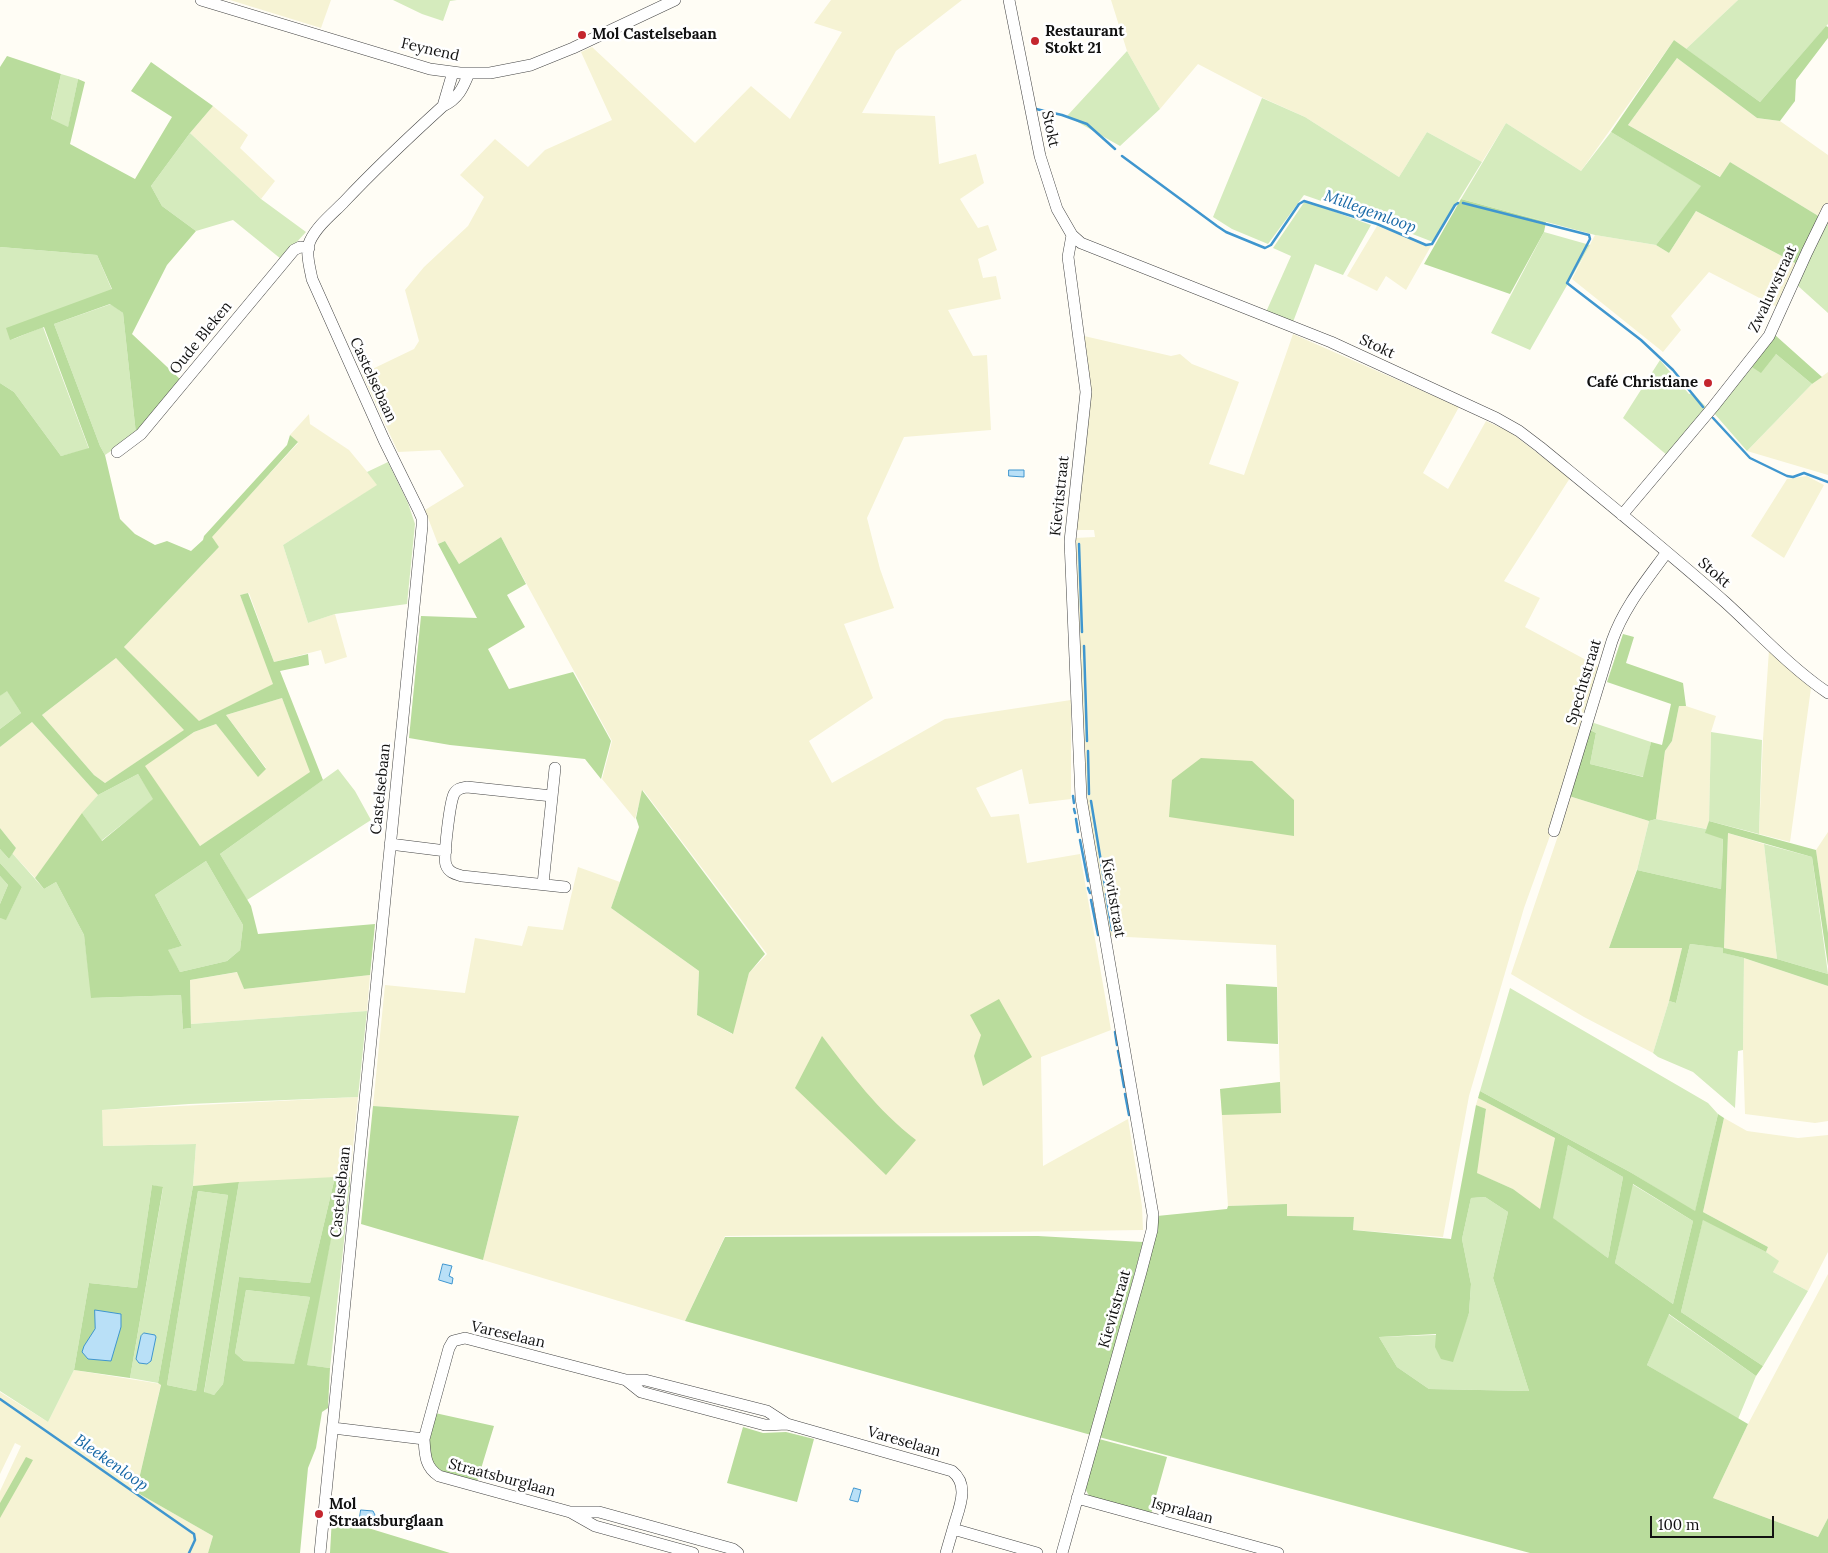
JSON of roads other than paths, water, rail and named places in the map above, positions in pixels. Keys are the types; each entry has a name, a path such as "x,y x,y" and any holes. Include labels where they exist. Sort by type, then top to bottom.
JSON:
{"street":[{"name":"Feynend","path":"202,0 430,69 469,73 503,71 542,62 674,0"},
{"name":"Stokt","path":"1009,0 1040,156 1057,209 1072,235 1082,243 1331,342 1496,418 1519,431 1667,552 1811,681 1828,693"},
{"path":"443,106 453,72"},
{"name":"Castelsebaan","path":"320,1553 422,518 312,279 309,265 309,242 316,230 394,151 443,106 453,101 464,86 469,73"},
{"name":"Zwaluwstraat","path":"1622,515 1713,407 1769,336 1828,209"},
{"name":"Kievitstraat","path":"1062,1553 1152,1230 1153,1215 1081,798 1070,541 1086,392 1068,257 1072,235"},
{"name":"Oude Bleken","path":"117,452 142,434 294,250 300,247 309,248"},
{"name":"Spechtstraat","path":"1554,831 1620,620 1632,599 1667,552"},
{"path":"542,884 555,768"},
{"path":"552,796 460,788 454,793 446,851 446,865 451,872 462,876 565,887"},
{"path":"390,844 446,851"},
{"name":"Vareselaan","path":"424,1439 449,1348 453,1341 465,1338 626,1380 645,1380 767,1411 787,1424 952,1471 960,1478 962,1486 953,1529"},
{"path":"333,1428 424,1439"},
{"name":"Straatsburglaan","path":"424,1439 426,1460 430,1470 439,1476 570,1512 595,1526 693,1553"},
{"name":"Ispralaan","path":"1078,1498 1278,1553"},
{"name":"Straatsburglaan","path":"570,1512 599,1512 733,1549 738,1553"},
{"path":"946,1553 953,1529 1037,1553"}],"water":[{"path":"1009,470 1024,470 1024,477 1009,476"},
{"path":"443,1264 452,1266 449,1276 453,1278 452,1284 439,1280"},
{"path":"95,1310 121,1314 121,1327 111,1361 88,1359 82,1352 95,1329"},
{"path":"144,1333 155,1335 156,1337 151,1361 147,1364 139,1363 136,1359 141,1336"},
{"path":"854,1488 861,1490 858,1502 850,1500"},
{"path":"361,1510 373,1511 375,1515 373,1518 360,1517"}],"waterway":[{"name":"Millegemloop","path":"1036,109 1062,115 1087,124 1115,149"},
{"name":"Millegemloop","path":"1122,156 1226,232 1265,248 1271,245 1299,204 1304,201 1377,224 1426,245 1432,244 1458,203"},
{"name":"Millegemloop","path":"1463,203 1589,235 1590,239 1567,283 1641,340 1673,370 1703,407"},
{"name":"Millegemloop","path":"1713,418 1750,458 1787,476 1793,477 1804,473 1828,482"},
{"path":"1079,544 1082,632"},
{"path":"1084,646 1087,741"},
{"path":"1088,751 1089,794"},
{"path":"1073,796 1074,803"},
{"path":"1091,801 1105,886"},
{"path":"1074,809 1075,813"},
{"path":"1076,819 1078,832"},
{"path":"1080,840 1088,881"},
{"path":"1088,888 1090,893"},
{"path":"1106,894 1112,930"},
{"path":"1091,900 1098,935"},
{"path":"1115,1032 1117,1045"},
{"path":"1118,1051 1121,1066"},
{"path":"1121,1070 1124,1087"},
{"path":"1125,1094 1129,1115"},
{"name":"Bleekenloop","path":"0,1399 194,1534 195,1540 189,1553"}],"place":[{"name":"Mol Castelsebaan","path":"582,35"},
{"name":"Restaurant Stokt 21","path":"1035,41"},
{"name":"Café Christiane","path":"1708,383"},
{"name":"Mol Straatsburglaan","path":"319,1514"}]}
